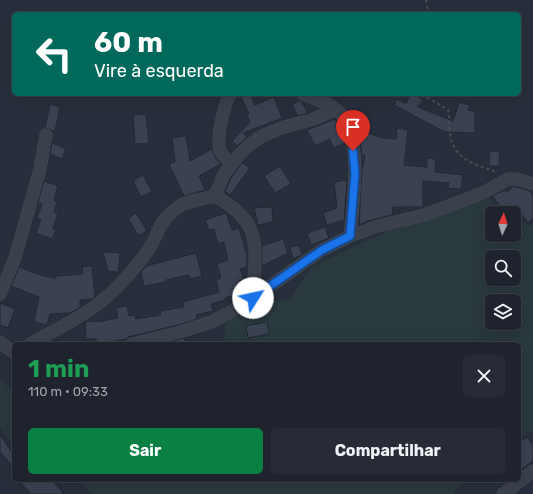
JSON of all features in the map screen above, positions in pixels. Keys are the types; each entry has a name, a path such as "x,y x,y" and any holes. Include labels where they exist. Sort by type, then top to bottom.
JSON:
{"street":[{"path":"229,96 226,100 221,120 219,142 221,153 232,164"},
{"path":"310,96 316,98 344,117 352,139 355,174 350,236"},
{"path":"215,196 224,174 248,146 262,136 284,127 311,120 335,110"},
{"path":"0,294 17,251 40,169 46,135"},
{"path":"140,342 180,332 211,322 240,307 322,250 350,236 378,226 424,215 485,192 508,179 517,179 533,184"},
{"path":"34,342 96,307 111,294 147,252 164,219 178,207 196,200 215,196 228,203 242,214 252,230 255,245 253,298"},
{"path":"0,342 12,351"},
{"path":"521,480 533,471"},
{"path":"503,494 519,482"}],"path":[{"path":"426,0 428,12"},
{"path":"425,96 448,110 452,144 463,159 497,172"}],"shaded area":[{"path":"489,197 496,206 485,206 485,242 521,242 521,222 533,226 533,431 521,438 521,342 225,342 225,323 260,303 291,298 313,266 388,231 433,218"},
{"path":"0,379 12,389 12,444 0,427"},
{"path":"81,482 464,482 453,494 93,494"}],"building":[{"path":"251,96 255,105 274,97 282,118 243,133 247,137 237,146 232,141 250,122 247,115 249,114 241,97"},
{"path":"410,96 417,96 423,100 418,107 453,121 459,102 470,105 468,110 475,111 475,133 445,132 394,105 396,99 406,103"},
{"path":"299,100 308,113 298,116 292,105"},
{"path":"50,104 60,107 55,131 45,128"},
{"path":"146,114 149,143 135,144 133,115"},
{"path":"335,119 342,132 345,143 333,148 330,139 315,146 307,130"},
{"path":"397,128 408,130 404,165 427,167 427,158 436,159 435,172 463,175 461,189 448,188 449,183 423,181 423,207 393,207 392,215 367,221 359,225 362,170 365,156 362,155 360,143 364,132 383,138 396,139"},
{"path":"186,136 190,161 212,149 215,157 221,164 199,176 205,190 184,196 169,164 175,162 172,138"},
{"path":"52,143 66,149 62,159 50,154"},
{"path":"490,151 500,151 499,166 489,166"},
{"path":"242,163 250,168 230,195 225,191 231,178"},
{"path":"280,166 291,184 275,193 264,176"},
{"path":"143,175 152,192 141,197 134,180"},
{"path":"347,180 344,220 327,225 323,213 337,208 334,182"},
{"path":"44,181 58,186 54,200 57,201 54,212 58,213 53,229 56,230 52,239 36,233 41,220 37,218 42,204 38,203"},
{"path":"514,186 530,191 533,195 533,218 528,223 521,214 521,206 500,206 492,196 505,190 507,192"},
{"path":"272,207 273,222 258,225 254,208"},
{"path":"136,213 147,231 138,236 128,218"},
{"path":"226,213 232,230 239,228 246,252 247,251 247,267 240,269 244,279 239,281 243,293 211,304 213,311 196,315 197,319 178,325 128,337 127,339 110,342 97,342 96,339 86,339 85,322 118,318 116,308 127,306 129,316 135,315 135,319 161,315 160,311 184,307 183,302 219,292 216,280 221,278 217,264 228,260 224,242 218,244 214,229 209,230 205,220"},
{"path":"325,227 329,238 311,245 307,233"},
{"path":"283,239 288,253 262,266 262,246"},
{"path":"299,245 302,255 293,259 290,247"},
{"path":"103,252 120,253 118,272 108,271"},
{"path":"196,253 202,276 190,279 189,275 166,280 166,282 144,286 141,272 146,266"},
{"path":"92,266 95,297 92,299 80,300 80,307 70,313 50,314 47,325 34,322 39,297 11,286 19,267 43,276 56,278 56,276 83,274 82,267"},
{"path":"0,303 15,309 8,328 0,325"},
{"path":"267,322 269,334 248,338 246,326"},
{"path":"184,338 185,342 170,342"},
{"path":"0,434 12,453 12,466 0,452"},
{"path":"527,437 533,446 533,461 521,470 521,441"},
{"path":"20,482 54,482 64,494 31,494"}],"route":[{"path":"253,298 322,250 350,236 355,174 353,151"}]}
